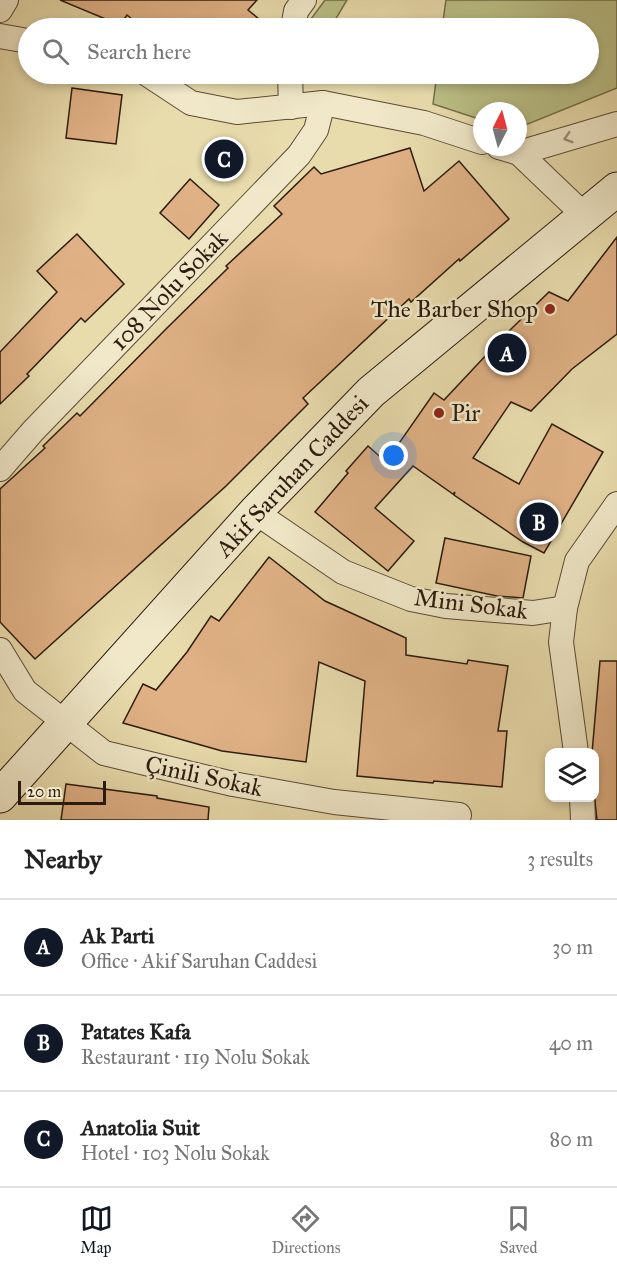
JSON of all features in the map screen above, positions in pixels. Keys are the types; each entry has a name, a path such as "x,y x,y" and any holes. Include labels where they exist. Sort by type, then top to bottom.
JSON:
{"street":[{"path":"0,10 6,0"},
{"path":"295,18 296,11 304,0"},
{"path":"0,36 18,39"},
{"path":"162,84 191,103 237,112 323,103 424,123 473,139"},
{"path":"290,84 291,106"},
{"name":"108 Nolu Sokak","path":"0,469 33,431 299,155 316,130 323,103"},
{"path":"527,146 617,124"},
{"path":"516,156 584,215"},
{"name":"Akif Saruhan Caddesi","path":"0,796 255,512 371,392 617,189"},
{"path":"575,748 561,642 565,608 577,561 617,504"},
{"name":"Mini Sokak","path":"255,512 343,572 411,599 446,606 533,613 565,608"},
{"name":"Çinili Sokak","path":"0,650 25,691 104,753 332,811 459,815"},
{"path":"582,802 583,820"}],"green space":[{"path":"325,0 347,0 336,18 312,18"},
{"path":"446,0 617,0 617,88 527,124 527,102 473,102 473,117 433,104 436,84 599,84 599,18 443,18"}],"building":[{"path":"60,0 257,0 248,10 258,18 131,18 127,15 125,18 103,18"},
{"path":"72,88 122,95 116,144 66,138"},
{"path":"410,148 424,191 459,161 509,219 411,302 409,299 303,398 308,404 226,486 35,659 0,622 0,489 45,448 43,446 77,413 80,416 228,268 226,266 282,214 274,206 314,167 321,174"},
{"path":"190,179 219,205 189,239 160,213"},
{"path":"77,234 124,284 85,322 81,318 27,374 29,376 0,404 0,352 57,292 37,271"},
{"path":"617,237 617,334 572,369 531,411 511,402 473,458 519,484 552,424 603,452 544,553 523,542 454,495 455,492 453,494 413,466 375,508 414,541 388,571 315,512 368,446 386,462 434,393 444,400 549,292 568,301"},
{"path":"445,538 531,556 523,598 497,596 436,583"},
{"path":"269,557 325,601 406,638 406,655 467,664 468,660 508,666 498,731 507,731 502,787 357,776 365,681 319,662 306,762 222,751 123,723 143,684 156,690 187,652 211,616 219,621"},
{"path":"600,661 617,661 617,820 597,820 595,802 599,802 599,748 592,748"},
{"path":"66,784 157,796 157,798 209,807 208,820 61,820"}],"place":[{"name":"Anatolia Suit","path":"224,159"},
{"name":"The Barber Shop","path":"550,309"},
{"name":"Ak Parti","path":"507,353"},
{"name":"Pir","path":"439,413"},
{"name":"Patates Kafa","path":"539,522"}]}
